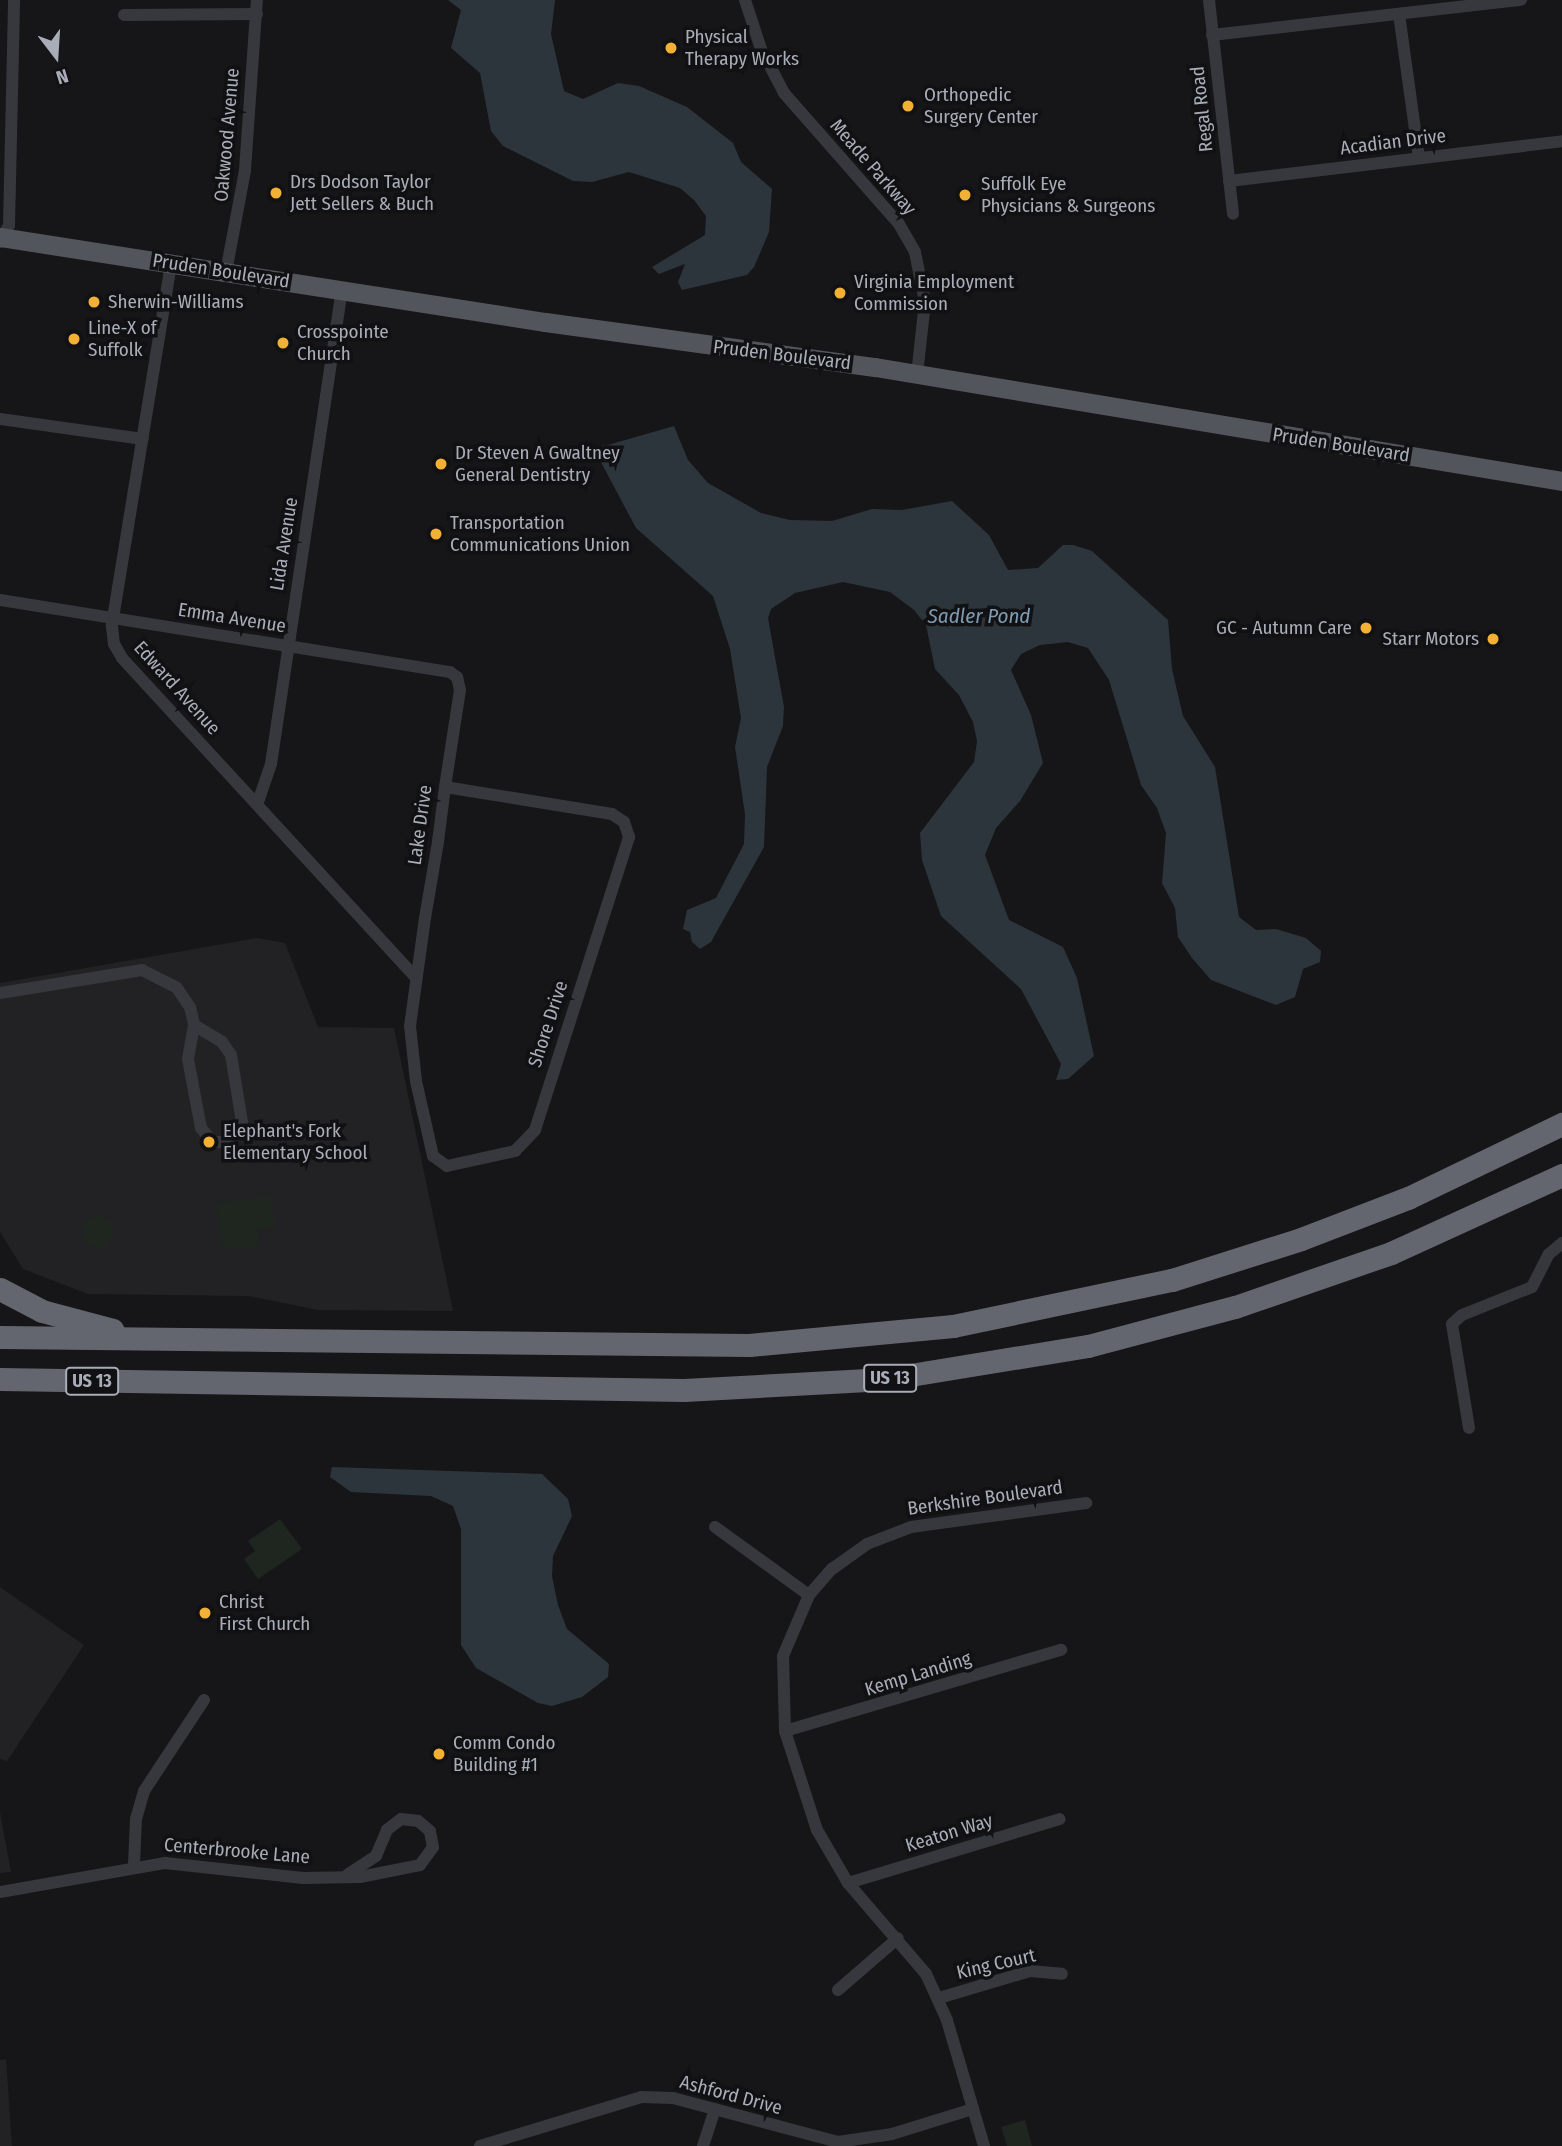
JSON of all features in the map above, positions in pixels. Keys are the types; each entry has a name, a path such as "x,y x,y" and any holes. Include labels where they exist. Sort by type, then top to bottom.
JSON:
{"highway":[{"name":"US 13","path":"0,1337 749,1345 953,1326 1172,1280 1301,1239 1439,1184 1562,1124"},
{"name":"US 13","path":"0,1379 684,1390 839,1383 964,1368 1088,1346 1283,1292 1450,1228 1562,1175"},
{"path":"0,1289 42,1311 157,1340"},
{"path":"0,1394 184,1382"}],"main road":[{"name":"Pruden Boulevard","path":"1,239 917,374 1562,481"}],"street":[{"path":"1,239 9,225 14,0"},
{"name":"Oakwood Avenue","path":"226,272 246,170 257,0"},
{"name":"Meade Parkway","path":"745,0 761,49 784,93 899,224 915,252 925,302 917,374"},
{"name":"Regal Road","path":"1209,0 1233,214"},
{"path":"1212,35 1521,0"},
{"path":"124,15 257,14"},
{"path":"1399,14 1419,158"},
{"name":"Acadian Drive","path":"1229,181 1562,141"},
{"name":"Edward Avenue","path":"171,264 112,639 122,658 258,802 416,978"},
{"name":"Lida Avenue","path":"258,802 271,764 342,290"},
{"path":"0,419 143,439"},
{"name":"Emma Avenue","path":"0,600 450,672 457,677"},
{"name":"Lake Drive","path":"416,978 460,690 457,677"},
{"name":"Shore Drive","path":"416,978 411,1047 433,1156 447,1166 515,1151 534,1130 621,864 627,829 620,818 600,810 445,788"},
{"path":"0,993 142,970 177,988 190,1007 194,1025 188,1059 201,1128 213,1142 226,1142 234,1137 242,1122 231,1055 222,1042 194,1025"},
{"path":"1469,1428 1452,1324 1462,1315 1532,1287 1549,1254 1562,1243"},
{"name":"Berkshire Boulevard","path":"984,2146 939,1998 898,1938 848,1883 817,1830 785,1731 783,1656 809,1595 849,1555 890,1533 1086,1503"},
{"path":"715,1527 809,1595"},
{"name":"Kemp Landing","path":"785,1731 1061,1650"},
{"path":"134,1865 136,1819 144,1791 204,1700"},
{"name":"Centerbrooke Lane","path":"0,1892 134,1865 165,1863 303,1878 348,1874 360,1877 420,1866 433,1847 430,1831 418,1821 401,1819 387,1830 376,1856 348,1874"},
{"name":"Keaton Way","path":"848,1883 1060,1819"},
{"path":"838,1990 898,1938"},
{"name":"King Court","path":"939,1998 1030,1972 1062,1974"},
{"name":"Ashford Drive","path":"480,2146 641,2097 673,2098 838,2142 892,2134 973,2109"},
{"path":"703,2146 715,2109"}],"shaded area":[{"name":"Elephant's Fork Elementary School","path":"257,938 285,943 318,1027 394,1028 453,1311 318,1310 249,1296 88,1294 23,1269 0,1232 0,983"},
{"path":"271,1196 276,1227 259,1229 257,1249 222,1247 216,1203"},
{"path":"98,1216 109,1221 114,1232 109,1243 98,1248 87,1243 82,1232 87,1221"},
{"path":"280,1519 302,1549 258,1579 244,1559 255,1551 248,1541"},
{"path":"0,1587 84,1645 7,1761 0,1759"},
{"path":"0,1812 11,1872 0,1873"},
{"path":"6,2059 12,2146 0,2146 0,2060"},
{"path":"1025,2120 1032,2146 1007,2146 1001,2127"}],"water":[{"path":"448,0 555,0 551,34 564,91 583,99 618,83 639,86 687,107 733,143 741,162 772,189 769,232 754,267 747,275 682,290 678,282 685,264 659,274 652,267 705,235 706,216 680,188 629,172 592,182 573,181 503,146 491,131 480,73 451,48 461,10"},
{"name":"Sadler Pond","path":"674,426 688,460 708,483 761,513 790,520 832,521 872,509 902,510 952,501 989,535 1008,570 1038,568 1063,545 1073,545 1092,551 1168,620 1172,669 1183,716 1215,767 1239,917 1256,930 1276,929 1306,938 1321,951 1320,962 1303,969 1295,997 1276,1005 1211,980 1192,958 1178,937 1175,908 1162,883 1166,833 1157,808 1141,785 1109,680 1088,648 1068,642 1040,645 1021,654 1011,670 1031,715 1043,763 1020,801 996,828 985,855 1009,920 1063,947 1077,978 1094,1056 1068,1079 1056,1080 1061,1064 1021,989 941,916 922,860 920,833 974,762 977,741 973,722 959,695 935,669 926,625 914,610 890,592 843,582 795,593 771,609 768,618 784,707 783,726 767,767 764,847 711,942 700,949 692,942 690,932 683,929 687,910 716,898 744,844 745,814 735,747 741,718 730,649 713,596 636,528 594,449"},
{"path":"332,1467 542,1474 568,1499 572,1516 553,1556 552,1576 558,1605 567,1629 609,1664 608,1677 582,1697 552,1706 538,1703 476,1668 461,1645 461,1529 453,1506 431,1496 351,1492 330,1477"}],"place":[{"name":"Physical Therapy Works","path":"671,48"},
{"name":"Orthopedic Surgery Center","path":"908,106"},
{"name":"Drs Dodson Taylor Jett Sellers & Buch","path":"276,193"},
{"name":"Suffolk Eye Physicians & Surgeons","path":"965,195"},
{"name":"Virginia Employment Commission","path":"840,293"},
{"name":"Sherwin-Williams","path":"94,302"},
{"name":"Line-X of Suffolk","path":"74,339"},
{"name":"Crosspointe Church","path":"283,343"},
{"name":"Dr Steven A Gwaltney General Dentistry","path":"441,464"},
{"name":"Transportation Communications Union","path":"436,534"},
{"name":"GC - Autumn Care","path":"1366,628"},
{"name":"Starr Motors","path":"1493,639"},
{"name":"Elephant's Fork Elementary School","path":"209,1142"},
{"name":"Christ First Church","path":"205,1613"},
{"name":"Comm Condo Building #1","path":"439,1754"}]}
